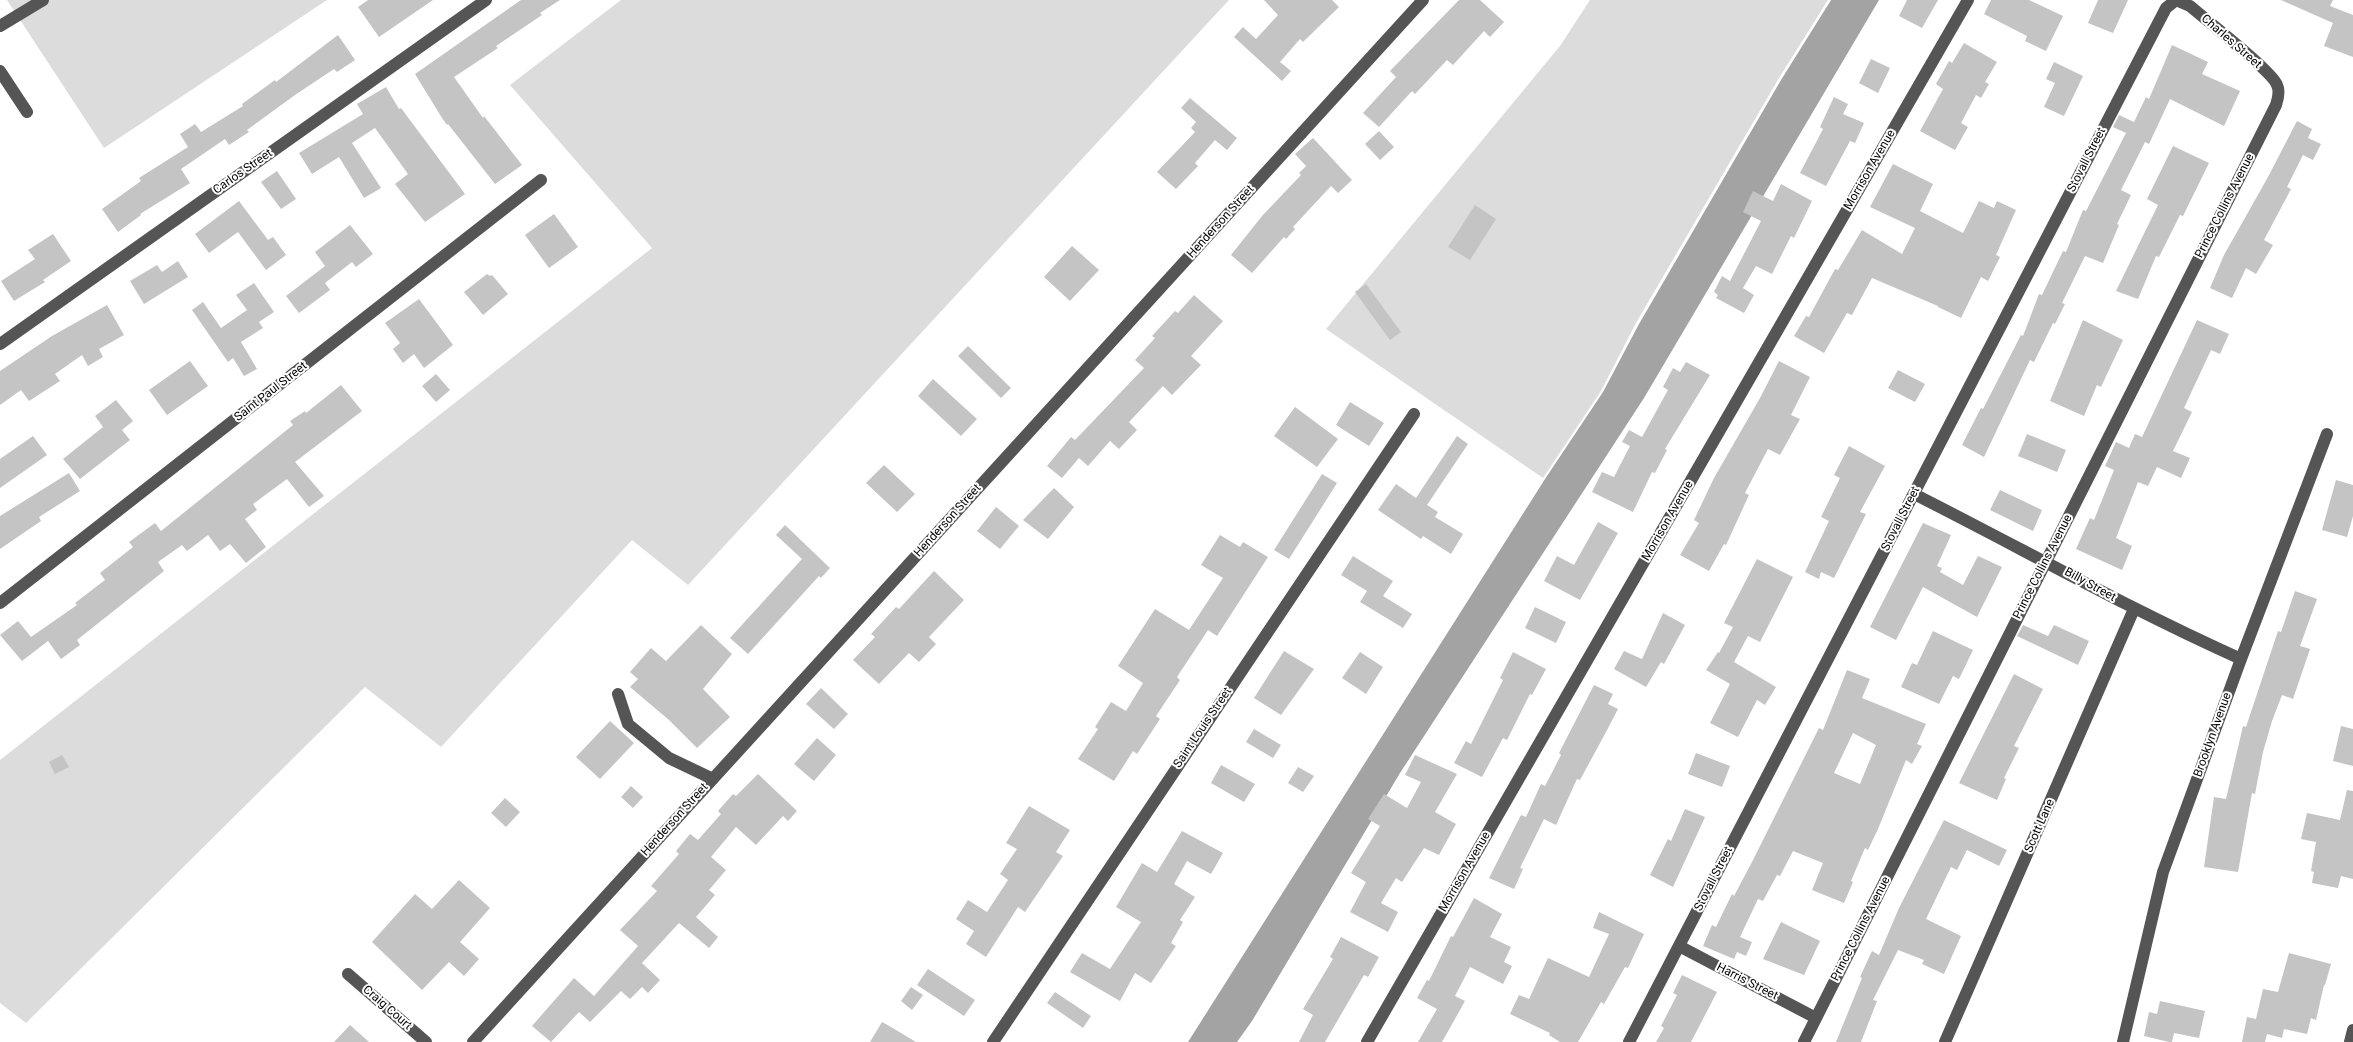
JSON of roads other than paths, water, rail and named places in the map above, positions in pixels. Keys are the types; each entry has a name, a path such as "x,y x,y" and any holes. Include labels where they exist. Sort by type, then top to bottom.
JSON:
{"street":[{"path":"0,26 43,0"},
{"name":"Carlos Street","path":"0,344 486,0"},
{"name":"Henderson Street","path":"472,1042 1423,0"},
{"name":"Morrison Avenue","path":"1368,1042 1968,0"},
{"name":"Charles Street","path":"2176,0 2190,6 2266,72 2278,85 2278,92"},
{"name":"Stovall Street","path":"1629,1042 2166,8 2176,0"},
{"path":"0,71 27,112"},
{"name":"Prince Collins Avenue","path":"1804,1042 2276,105 2278,92"},
{"name":"Saint Paul Street","path":"0,603 541,180"},
{"name":"Saint Louis Street","path":"992,1042 1414,414"},
{"name":"Brooklyn Avenue","path":"2123,1042 2163,872 2327,434"},
{"name":"Billy Street","path":"1914,494 2046,561 2134,609 2241,660"},
{"name":"Scott Lane","path":"1945,1042 2134,609"},
{"path":"618,694 628,724 669,758 713,779"},
{"name":"Harris Street","path":"1679,946 1816,1018"},
{"name":"Craig Court","path":"348,974 426,1042"},
{"path":"2350,1042 2353,1030"}]}
